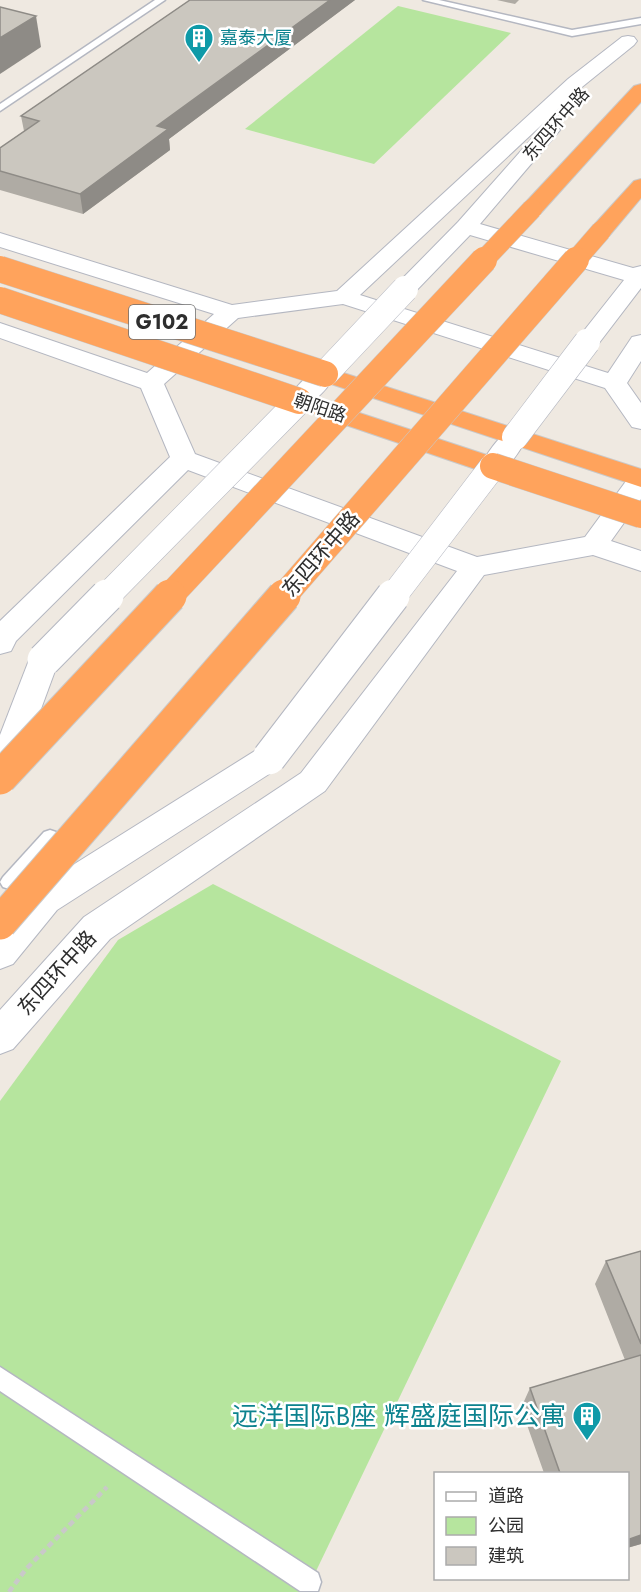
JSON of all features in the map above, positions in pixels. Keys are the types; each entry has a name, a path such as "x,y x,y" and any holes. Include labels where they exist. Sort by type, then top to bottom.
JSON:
{"highway":[{"name":"东四环中路","path":"0,778 641,90"},
{"name":"东四环中路","path":"0,923 641,185"},
{"name":"朝阳路","path":"0,269 641,479"},
{"name":"朝阳路","path":"0,300 641,515"}],"street":[{"name":"东四环中路","path":"0,778 45,660 466,227 634,35"},
{"name":"东四环中路","path":"344,297 575,83 634,35"},
{"path":"0,953 45,900 269,758 639,275 466,227"},
{"path":"0,240 231,312 344,297 614,383 641,421"},
{"path":"151,383 231,312"},
{"path":"0,330 151,383 184,459 475,567 594,545 641,561"},
{"path":"614,383 641,342"},
{"path":"0,643 3,636 184,459"},
{"path":"594,545 641,479"},
{"name":"东四环中路","path":"0,1037 97,928 314,782 475,567"}],"lane":[{"path":"0,108 161,0"},
{"path":"427,0 572,33 641,21"},
{"path":"45,900 4,880 50,837"},
{"path":"0,1378 128,1465 309,1582"}],"path":[{"path":"9,1592 26,1569 128,1465"}],"green space":[{"path":"398,6 511,33 374,164 245,129"},
{"path":"213,884 561,1061 306,1592 0,1592 0,1101 118,940"}],"building":[{"path":"190,0 330,0 157,126 168,129 80,194 0,171 0,148 39,121 21,116"},
{"path":"0,7 36,16 0,38"},
{"path":"641,1251 641,1344 606,1261"},
{"name":"远洋国际B座 辉盛庭国际公寓","path":"641,1355 641,1535 629,1539 629,1472 560,1472 530,1388"}],"place":[{"name":"嘉泰大厦","path":"199,64"},
{"name":"远洋国际B座 辉盛庭国际公寓","path":"587,1442"}]}
